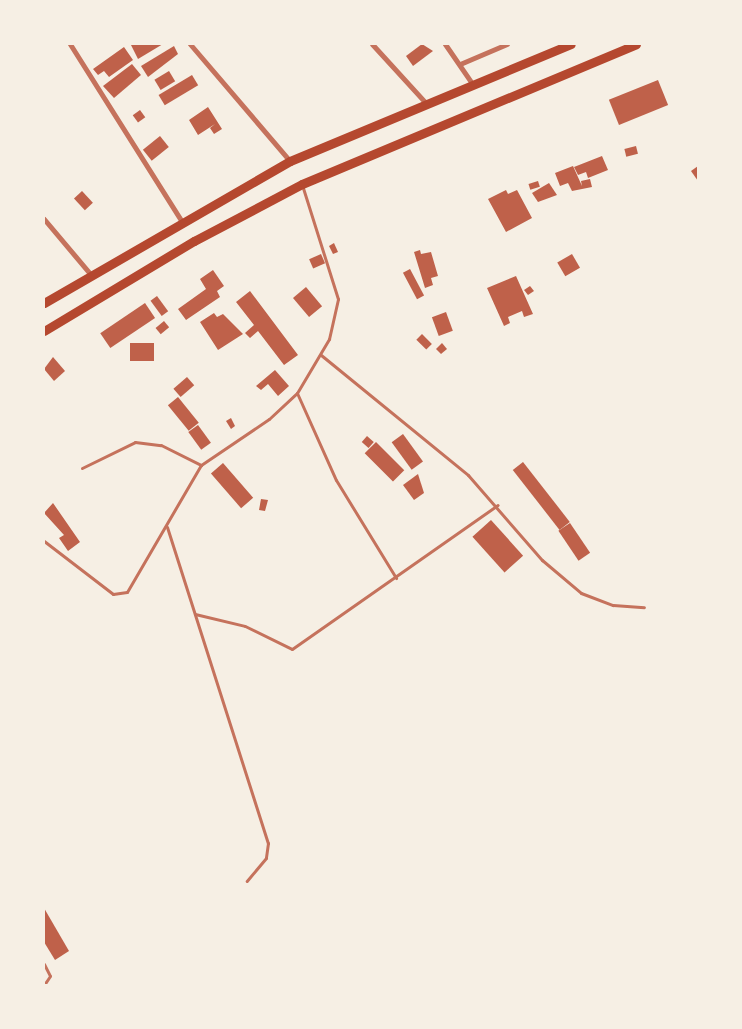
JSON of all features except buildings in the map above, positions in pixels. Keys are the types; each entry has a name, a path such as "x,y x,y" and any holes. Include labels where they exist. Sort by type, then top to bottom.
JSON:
{"main road":[{"path":"44,301 92,276 290,161 471,82 571,44"},
{"path":"44,331 194,241 302,184 624,46 636,44"}],"street":[{"path":"70,44 182,222"},
{"path":"190,44 290,161"},
{"path":"372,44 425,102"},
{"path":"445,44 471,82"},
{"path":"460,64 507,44"},
{"path":"44,219 92,276"}],"lane":[{"path":"44,541 120,595 131,587 201,465 269,419 297,392 321,355 338,316 338,299 302,184"},
{"path":"321,355 468,474 498,505 542,560 581,593 613,605 644,607"},
{"path":"297,392 336,480 396,578"},
{"path":"82,468 135,442 161,445 201,465"},
{"path":"194,613 245,626 292,649 498,505"},
{"path":"166,526 268,843 266,858 247,881"},
{"path":"44,964 50,976 44,985"}]}
